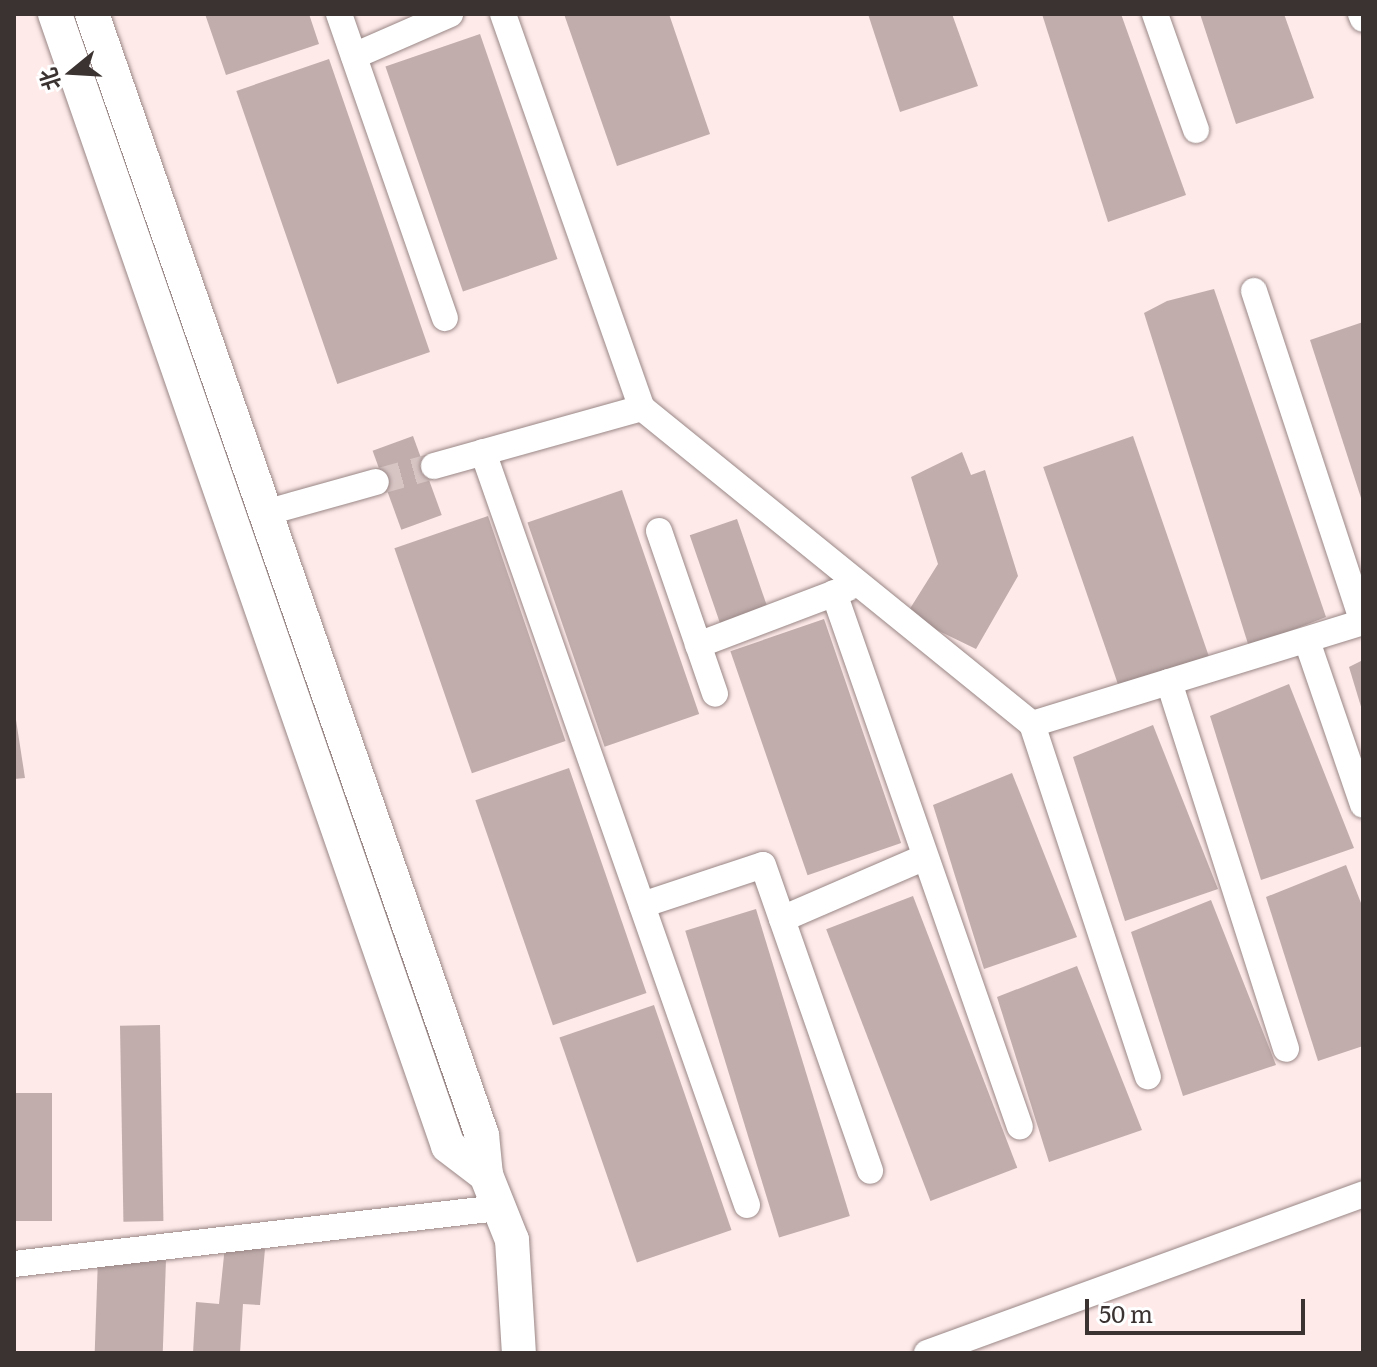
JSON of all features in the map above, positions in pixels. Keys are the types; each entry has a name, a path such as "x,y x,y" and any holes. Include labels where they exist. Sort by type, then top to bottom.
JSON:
{"street":[{"path":"55,14 448,1146 486,1175"},
{"path":"92,14 482,1135 486,1175 512,1240 519,1353"},
{"path":"339,14 445,318"},
{"path":"354,56 450,14"},
{"path":"503,14 642,408 846,588 1032,724 1148,1076"},
{"path":"1155,14 1196,130"},
{"path":"1032,724 1363,622 1254,291"},
{"path":"434,466 642,408"},
{"path":"483,452 747,1205"},
{"path":"265,513 376,482"},
{"path":"659,531 715,694"},
{"path":"698,645 846,588"},
{"path":"846,588 925,857 1020,1127"},
{"path":"1307,641 1363,805"},
{"path":"1169,682 1286,1049"},
{"path":"782,919 925,857"},
{"path":"642,905 763,865 870,1171"},
{"path":"927,1353 953,1349 1363,1194"},
{"path":"14,1264 499,1208"}],"building":[{"path":"205,14 309,14 319,44 226,75"},
{"path":"564,14 669,14 710,134 617,166"},
{"path":"868,14 952,14 978,86 900,112"},
{"path":"1042,14 1121,14 1186,195 1108,222"},
{"path":"1200,14 1284,14 1314,98 1236,124"},
{"path":"480,34 557,259 463,292 385,67"},
{"path":"329,59 430,352 337,384 236,91"},
{"path":"1214,289 1326,617 1249,647 1144,313 1167,301"},
{"path":"1363,322 1363,501 1362,501 1310,340"},
{"path":"413,436 442,515 401,530 373,451"},
{"path":"1133,436 1212,666 1122,697 1043,467"},
{"path":"962,452 971,475 985,470 1018,576 976,649 906,615 938,564 911,477"},
{"path":"622,490 699,714 605,747 527,523"},
{"path":"488,516 565,741 472,773 394,548"},
{"path":"737,519 768,609 721,625 690,535"},
{"path":"824,619 901,843 808,875 730,651"},
{"path":"1363,660 1363,709 1362,710 1349,667"},
{"path":"1289,684 1354,848 1261,880 1210,716"},
{"path":"14,707 25,778 14,779"},
{"path":"1153,725 1218,889 1125,921 1073,757"},
{"path":"569,768 646,993 553,1025 475,800"},
{"path":"1012,773 1077,937 984,969 933,805"},
{"path":"1346,865 1363,908 1363,1046 1318,1061 1266,897"},
{"path":"913,896 1017,1168 930,1201 826,929"},
{"path":"1211,900 1276,1065 1183,1096 1131,932"},
{"path":"756,909 850,1216 779,1238 685,931"},
{"path":"1077,966 1142,1130 1049,1162 997,997"},
{"path":"654,1005 731,1230 637,1263 559,1038"},
{"path":"160,1025 163,1221 123,1222 120,1026"},
{"path":"14,1093 52,1093 52,1221 14,1221"},
{"path":"225,1246 265,1249 260,1305 243,1304 240,1353 193,1353 196,1302 219,1304"},
{"path":"98,1258 166,1260 163,1353 95,1353"}],"tunnel":[{"path":"376,482 434,466"}]}
